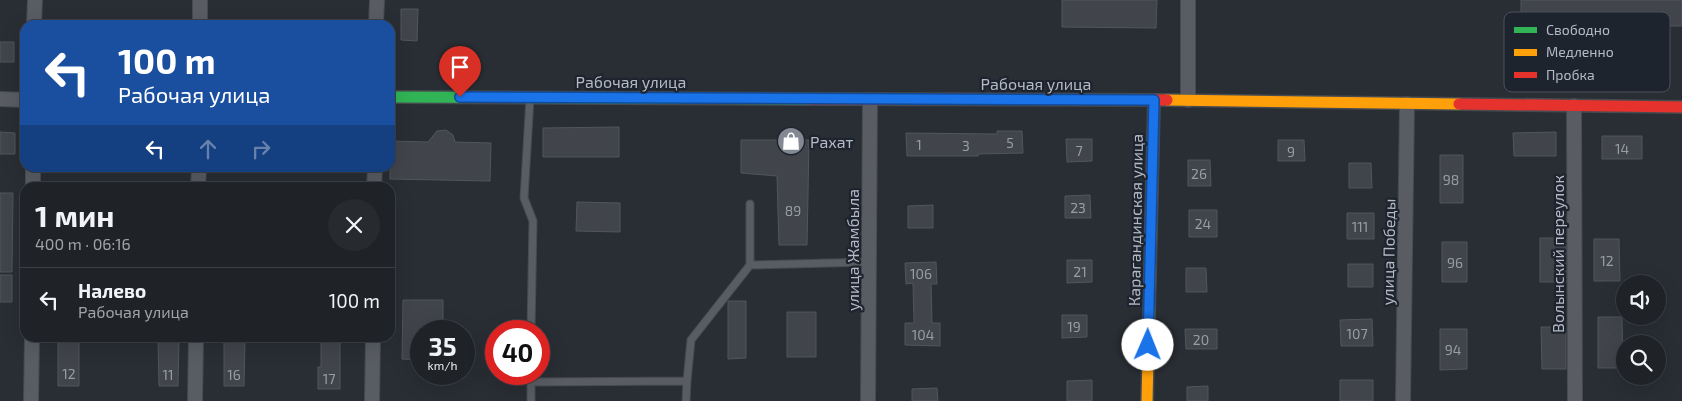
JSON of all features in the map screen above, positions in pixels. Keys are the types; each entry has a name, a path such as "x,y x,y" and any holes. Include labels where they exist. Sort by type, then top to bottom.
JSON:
{"street":[{"path":"34,20 35,0"},
{"path":"200,0 200,20"},
{"path":"376,20 377,0"},
{"path":"1188,0 1188,100"},
{"name":"Рабочая улица","path":"395,97 1188,100 1682,107"},
{"path":"0,99 20,100"},
{"name":"улица Жамбыла","path":"868,401 870,100"},
{"name":"Карагандинская улица","path":"1147,401 1154,100"},
{"name":"улица Победы","path":"1403,401 1407,104"},
{"name":"Волынский переулок","path":"1574,106 1575,401"},
{"path":"31,401 32,342"},
{"path":"195,401 196,342"},
{"path":"372,401 373,342"}],"lane":[{"path":"530,98 524,198 533,221 531,320"},
{"path":"686,401 686,381 691,340 750,265 750,204"},
{"path":"750,265 869,262"},
{"path":"550,382 686,381"},
{"path":"531,385 531,401"}],"building":[{"path":"1062,0 1157,0 1156,28 1062,27"},
{"path":"1521,0 1682,0 1682,26 1670,26 1670,12 1521,12"},
{"path":"401,9 418,9 417,41 401,40"},
{"path":"0,42 14,42 14,62 0,62"},
{"path":"619,127 619,157 543,157 543,128"},
{"path":"446,130 453,135 455,142 491,143 490,181 390,179 390,172 395,172 395,141 428,142 437,131"},
{"path":"997,131 1022,131 1023,153 978,154 978,156 907,156 906,133 997,134"},
{"path":"0,132 15,133 15,154 0,154"},
{"path":"1556,132 1556,156 1514,156 1513,133"},
{"path":"1602,136 1642,136 1642,159 1602,159"},
{"path":"1066,139 1092,139 1092,161 1067,162"},
{"path":"741,140 809,140 807,245 779,245 777,176 741,173"},
{"path":"1278,140 1304,140 1305,161 1278,161"},
{"path":"1440,155 1463,155 1463,203 1440,203"},
{"path":"1188,160 1210,160 1211,186 1188,186"},
{"path":"1349,163 1371,163 1372,188 1349,188"},
{"path":"0,193 13,193 12,272 0,272"},
{"path":"1090,195 1091,218 1065,218 1065,196"},
{"path":"577,202 620,203 620,232 576,231"},
{"path":"933,205 933,228 908,228 908,206"},
{"path":"1189,210 1217,210 1217,237 1189,237"},
{"path":"1347,213 1374,213 1374,239 1347,239"},
{"path":"1540,238 1566,238 1566,282 1540,282"},
{"path":"1594,239 1619,239 1620,275 1616,275 1616,281 1594,281"},
{"path":"1442,242 1467,242 1467,282 1442,282"},
{"path":"1067,260 1092,260 1092,282 1067,283"},
{"path":"936,262 937,284 931,284 932,323 940,323 940,346 905,345 905,323 914,323 913,283 906,284 905,263"},
{"path":"1348,264 1373,264 1373,287 1348,287"},
{"path":"1186,268 1206,268 1207,292 1186,292"},
{"path":"0,275 12,275 12,302 0,302"},
{"path":"403,300 443,300 443,320 410,320 410,359 402,359"},
{"path":"728,301 746,301 746,358 728,359"},
{"path":"787,312 816,312 816,357 787,357"},
{"path":"1062,315 1087,315 1087,337 1062,338"},
{"path":"1598,317 1616,317 1616,325 1622,325 1622,335 1616,335 1616,368 1598,368"},
{"path":"1372,319 1373,346 1341,346 1340,320"},
{"path":"1541,327 1566,327 1566,369 1542,369"},
{"path":"1185,329 1217,329 1217,349 1186,349"},
{"path":"1440,329 1467,329 1467,369 1440,370"},
{"path":"58,342 79,342 79,386 58,386"},
{"path":"158,342 179,342 178,386 159,386"},
{"path":"224,342 245,342 244,386 224,386"},
{"path":"321,342 340,342 340,389 318,389 318,367 321,367"},
{"path":"1092,380 1092,401 1067,401 1067,381"},
{"path":"1340,380 1373,380 1373,401 1340,401"},
{"path":"1208,386 1208,401 1187,401 1187,387"},
{"path":"937,388 938,401 912,401 912,389"}],"traffic: fast":[{"path":"395,97 808,99"}],"traffic: slow":[{"path":"1167,100 1459,104"},
{"path":"1147,401 1152,186"}],"traffic: jam":[{"path":"808,99 1167,100"},
{"path":"1152,186 1154,100"},
{"path":"1459,104 1682,107"}],"place":[{"name":"Рахат","path":"791,141"}],"route":[{"path":"460,97 1154,100 1148,345"}]}
